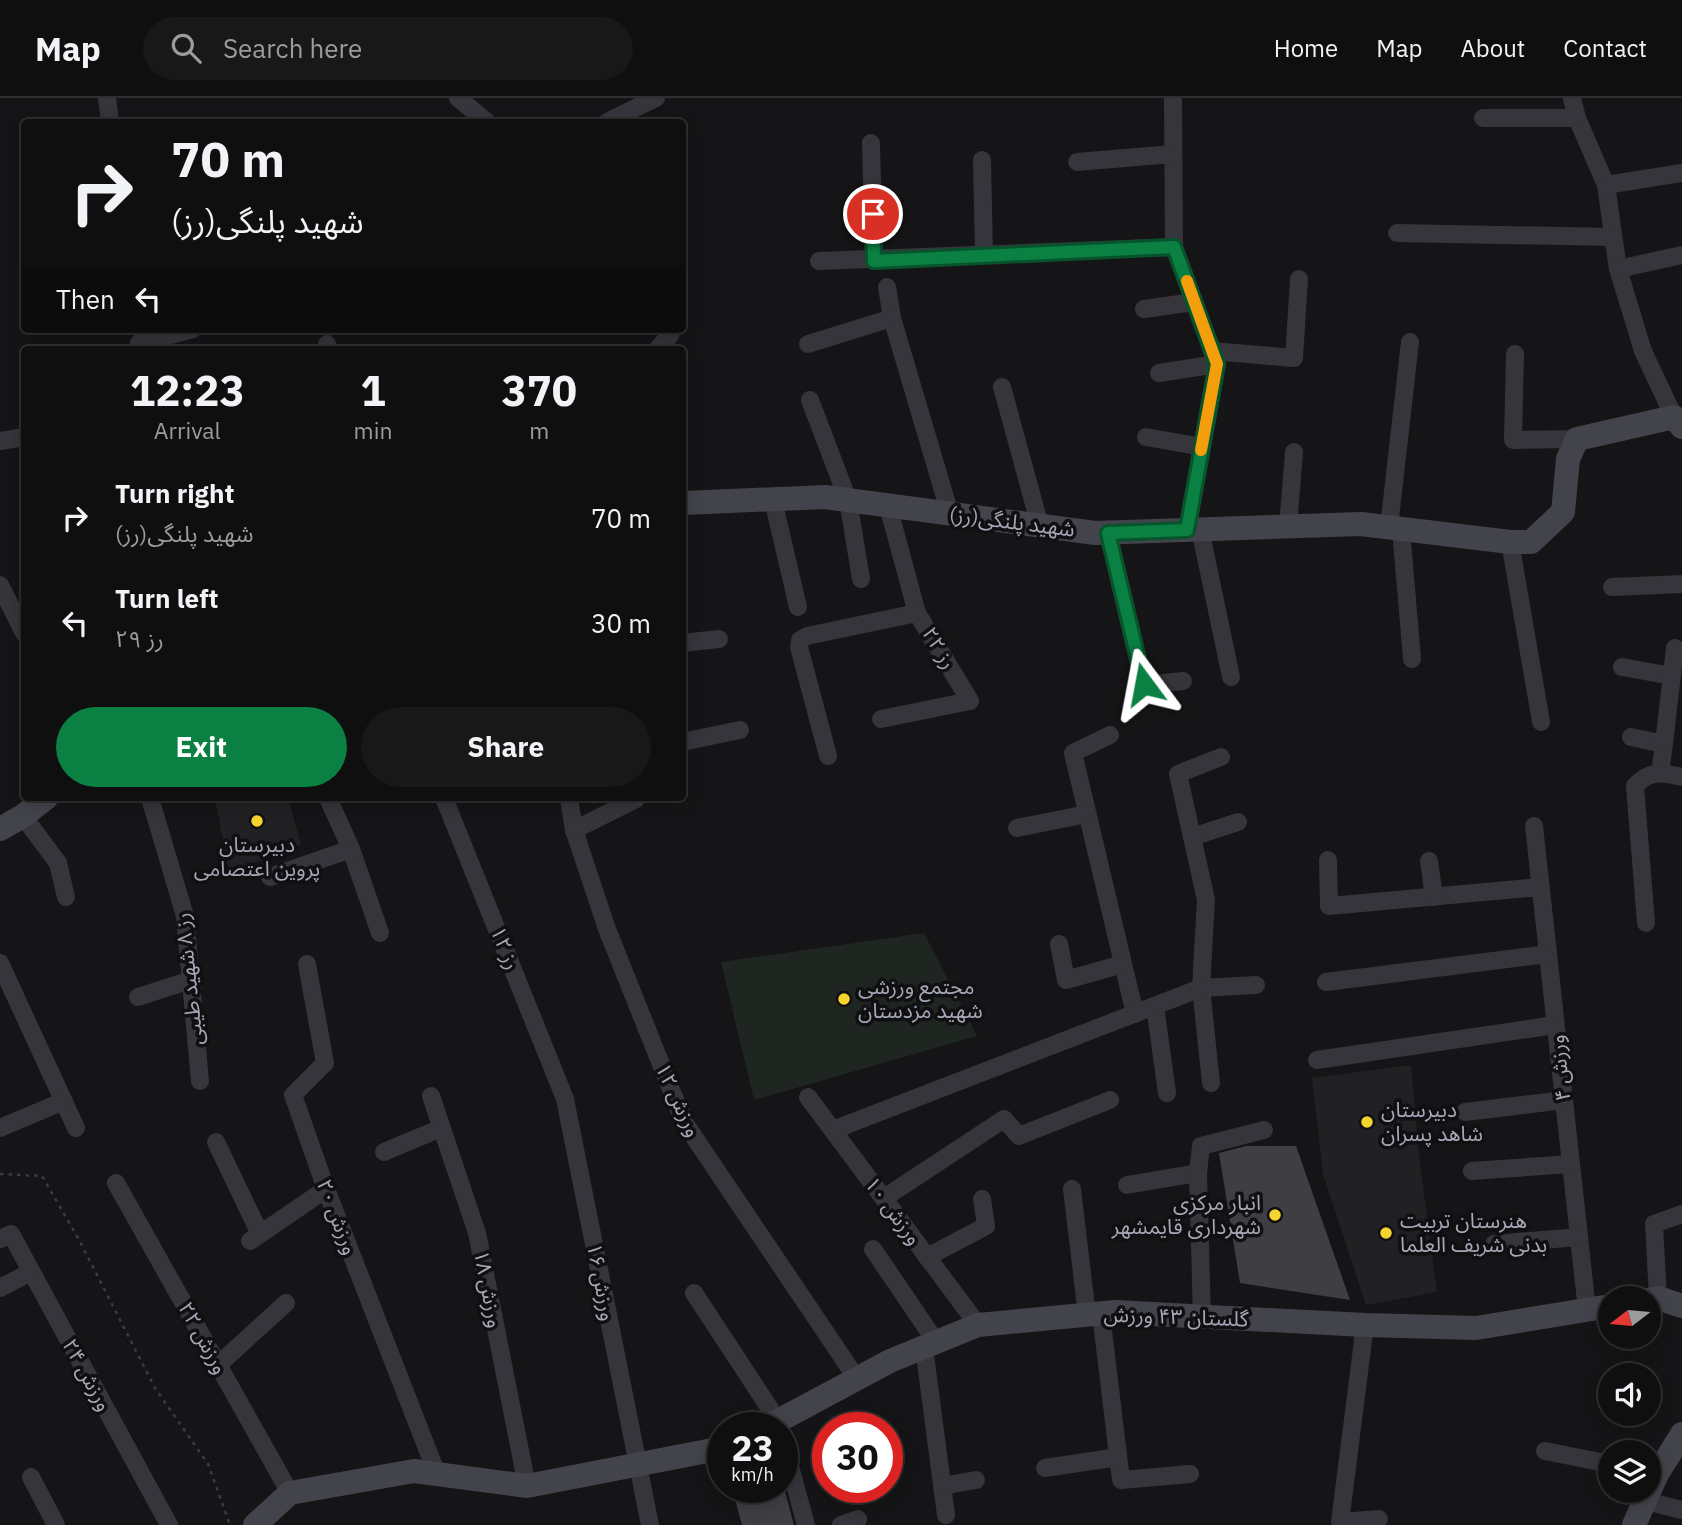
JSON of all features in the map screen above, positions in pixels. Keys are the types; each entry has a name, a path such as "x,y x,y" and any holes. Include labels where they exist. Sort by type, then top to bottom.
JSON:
{"street":[{"path":"107,98 110,119"},
{"path":"458,98 483,119"},
{"path":"613,119 656,98"},
{"path":"1172,98 1174,247 1214,358 1194,530 1231,677"},
{"path":"1515,354 1513,440 1577,439 1678,422 1643,351 1618,269 1606,185 1577,118 1572,98"},
{"path":"1483,118 1577,118"},
{"path":"871,144 874,261"},
{"path":"1077,162 1173,154"},
{"path":"982,160 984,256"},
{"path":"1606,185 1682,173"},
{"path":"1397,233 1613,237"},
{"path":"819,261 874,261 1174,247"},
{"path":"1618,269 1682,255"},
{"path":"1159,373 1214,358 1294,358 1299,279"},
{"path":"887,288 892,318 950,514"},
{"path":"1144,309 1194,302"},
{"path":"808,344 892,318"},
{"path":"139,341 174,333"},
{"path":"1410,342 1395,528 1412,659"},
{"path":"1002,387 1040,526"},
{"path":"810,400 848,500 861,579"},
{"path":"1146,437 1202,447"},
{"path":"0,441 21,438"},
{"path":"1541,722 1510,542 1531,542 1563,512 1568,459 1577,439"},
{"path":"1288,526 1294,452"},
{"name":"شهید پلنگی(رز)","path":"686,503 825,498 1108,533 1361,524 1510,542"},
{"path":"773,500 798,607"},
{"name":"رز ۲۲","path":"881,719 970,701 917,613 888,506"},
{"path":"1108,533 1144,684 1183,681"},
{"path":"1612,587 1682,584"},
{"path":"0,585 21,627"},
{"path":"828,756 799,647 800,640 807,636 917,613"},
{"path":"686,643 719,639"},
{"path":"1660,773 1675,648"},
{"path":"1622,667 1672,676"},
{"path":"686,741 740,730"},
{"path":"1110,735 1073,753 1135,1014"},
{"path":"1631,737 1664,744"},
{"path":"1211,1083 1201,988 1206,900 1178,774 1221,757"},
{"path":"1646,923 1635,786 1644,776 1660,773 1682,777"},
{"path":"0,829 42,801"},
{"name":"رز ۸ شهید طیبی","path":"151,801 185,916 200,1081"},
{"path":"329,801 351,849 380,933"},
{"name":"رز ۱۲","path":"445,801 565,1099"},
{"name":"ورزش ۱۲","path":"569,801 574,830 607,929 684,1122 856,1379"},
{"path":"574,830 632,801"},
{"path":"1017,828 1087,814"},
{"path":"23,816 58,863 66,897"},
{"path":"1192,837 1238,822"},
{"name":"ورزش ۴","path":"1534,826 1579,1237 1598,1308"},
{"path":"270,877 351,849"},
{"path":"1328,860 1329,906 1540,887"},
{"path":"1429,861 1434,897"},
{"path":"1059,944 1066,980 1123,964"},
{"path":"1326,982 1548,954"},
{"path":"0,963 76,1128"},
{"name":"ورزش ۲۰","path":"307,964 325,1063 293,1095 326,1189 437,1474"},
{"path":"138,997 191,980"},
{"path":"832,1130 1201,988 1255,985"},
{"path":"1155,1006 1167,1093"},
{"path":"1317,1060 1555,1025"},
{"name":"ورزش ۱۸","path":"431,1096 477,1233 527,1486"},
{"name":"ورزش ۱۰","path":"808,1097 978,1325"},
{"name":"ورزش ۱۶","path":"565,1099 650,1525"},
{"path":"884,1198 1004,1119 1019,1136 1110,1100"},
{"path":"1465,1112 1564,1100"},
{"path":"0,1128 64,1101"},
{"path":"384,1152 441,1128"},
{"path":"1202,1317 1198,1173 1201,1146 1264,1130"},
{"path":"216,1142 255,1238 326,1189"},
{"path":"1472,1171 1571,1164"},
{"path":"1126,1185 1198,1173"},
{"name":"ورزش ۲۲","path":"116,1184 290,1493"},
{"path":"1072,1189 1121,1480 1190,1475"},
{"path":"927,1257 986,1226 982,1199"},
{"path":"1653,1286 1654,1224 1682,1214"},
{"name":"ورزش ۲۴","path":"0,1239 11,1234 169,1525"},
{"path":"1494,1244 1579,1237"},
{"path":"873,1249 930,1345 946,1515"},
{"path":"0,1288 31,1272"},
{"path":"694,1293 766,1412"},
{"path":"1661,1301 1682,1306"},
{"path":"218,1365 286,1303"},
{"name":"گلستان ۴۳ ورزش","path":"798,1415 890,1361 978,1325 1115,1312 1476,1328 1598,1308"},
{"path":"1365,1325 1339,1522 1379,1519"},
{"path":"1661,1462 1682,1434"},
{"path":"255,1525 290,1493 414,1471 527,1486 707,1451"},
{"path":"1545,1451 1598,1462"},
{"path":"1045,1468 1118,1457"},
{"path":"31,1477 56,1525"},
{"path":"942,1486 976,1480"},
{"path":"798,1499 806,1525"},
{"path":"1634,1525 1645,1503"},
{"path":"1654,1503 1682,1510"}],"path":[{"path":"0,1174 42,1176 78,1238 155,1388 208,1464 230,1525"}],"shaded area":[{"name":"دبیرستان پروین اعتصامی","path":"216,801 289,801 301,844 229,873"},
{"name":"مجتمع ورزشی شهید مزدستان","path":"924,933 977,1036 754,1100 721,962"},
{"path":"1411,1065 1420,1165 1437,1292 1366,1305 1323,1174 1312,1078"}],"building":[{"name":"انبار مرکزی شهرداری قایمشهر","path":"1246,1146 1296,1146 1350,1300 1240,1283 1219,1153"},
{"path":"736,1503 788,1503 794,1525 742,1525"}],"slow traffic":[{"path":"1187,281 1217,364 1201,450"}],"place":[{"name":"دبیرستان پروین اعتصامی","path":"257,821"},
{"name":"مجتمع ورزشی شهید مزدستان","path":"844,999"},
{"name":"دبیرستان شاهد پسران","path":"1367,1122"},
{"name":"انبار مرکزی شهرداری قایمشهر","path":"1275,1215"},
{"name":"هنرستان تربیت بدنی شریف العلما","path":"1386,1233"}],"route":[{"path":"873,214 874,261 1174,247 1217,364 1187,530 1108,533 1144,684"}]}
